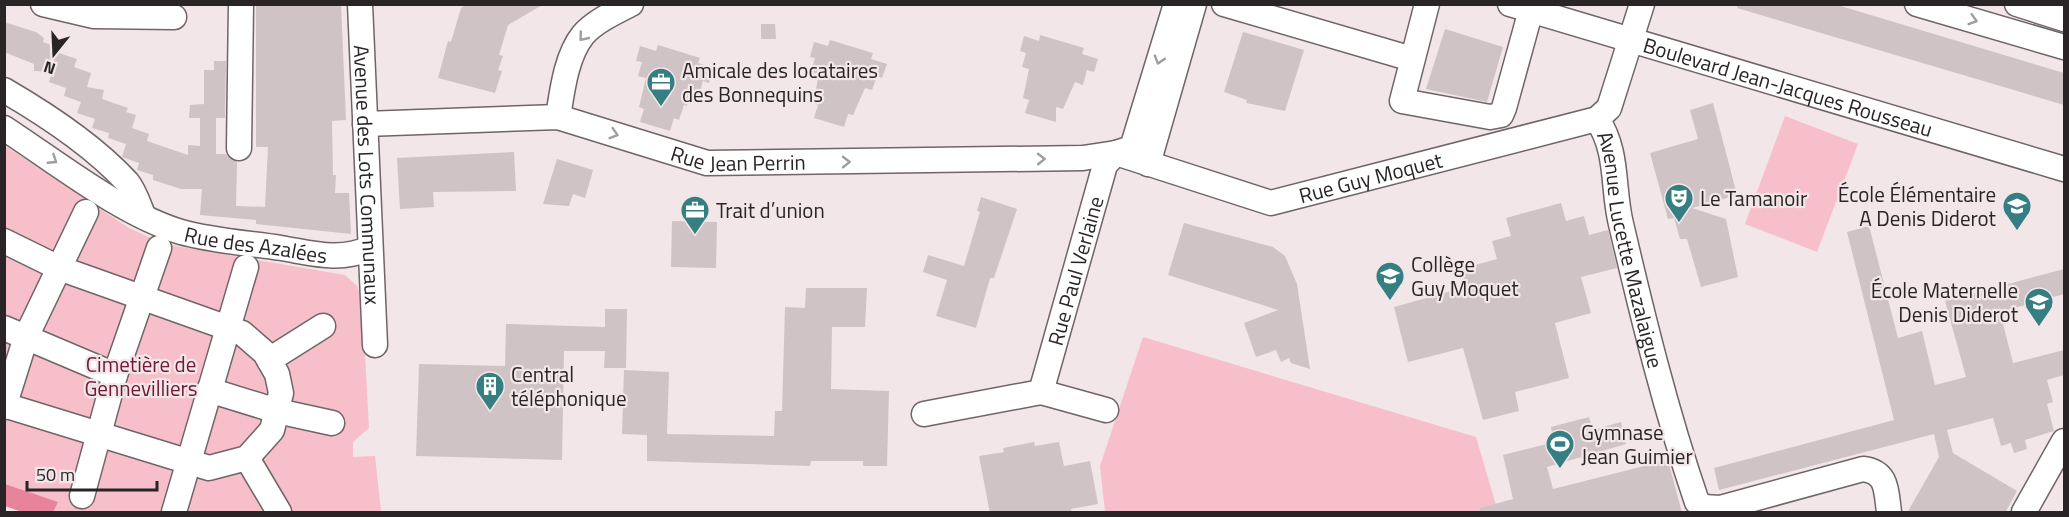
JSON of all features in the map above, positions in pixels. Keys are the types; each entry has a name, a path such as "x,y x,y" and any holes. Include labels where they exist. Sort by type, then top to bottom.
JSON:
{"street":[{"path":"44,4 94,16 174,17"},
{"path":"239,148 241,4"},
{"name":"Avenue des Lots Communaux","path":"360,4 375,345"},
{"path":"558,117 567,73 575,49 583,35 631,4"},
{"name":"Rue Paul Verlaine","path":"1041,392 1105,165 1116,153 1132,148 1176,4"},
{"path":"1116,153 1148,164 1194,4"},
{"path":"1224,4 1412,59"},
{"path":"1427,4 1402,101 1473,115 1501,115 1521,7"},
{"name":"Avenue Lucette Mazalaigue","path":"1642,4 1609,108 1597,119 1612,149 1616,198 1623,232 1645,321 1697,502 1704,507 1720,508 1863,469 1874,470 1884,480 1889,513"},
{"path":"1917,4 2064,47"},
{"path":"2018,4 2064,19"},
{"name":"Boulevard Jean-Jacques Rousseau","path":"1521,7 2064,169"},
{"path":"4,90 35,107 76,138 129,184 143,215"},
{"name":"Rue Jean Perrin","path":"365,124 558,117 707,164 1083,158 1116,153"},
{"name":"Rue Guy Moquet","path":"1148,164 1271,203 1597,119"},
{"name":"Rue des Azalées","path":"4,128 108,196 143,215 183,232 327,255 352,256 369,248"},
{"path":"4,241 59,268 242,333 269,360 277,374 281,393 272,430 247,458 209,468 5,405 15,332 59,268 86,212"},
{"path":"82,496 116,375 159,248"},
{"path":"174,513 246,267"},
{"path":"269,360 323,326"},
{"path":"15,332 116,375"},
{"path":"209,390 277,411 332,423"},
{"path":"924,414 1041,392 1106,410"},
{"path":"2024,513 2064,441"},
{"path":"247,458 279,513"}],"green space":[{"path":"1785,116 1858,144 1817,252 1745,224"},
{"name":"Cimetière de Gennevilliers","path":"4,145 129,228 151,238 176,246 345,275 357,286 362,300 369,428 353,442 353,457 375,456 381,512 53,512 57,502 5,484"},
{"path":"1143,337 1476,437 1498,512 1105,512 1100,466"}],"shaded area":[{"path":"5,484 58,502 53,512 22,512 5,506"}],"building":[{"path":"256,4 341,4 346,120 332,121 333,175 336,175 335,193 349,193 351,234 256,224 256,220 200,215 202,189 181,189 153,180 153,175 137,170 139,163 122,157 126,144 108,138 109,133 92,128 95,119 77,113 81,102 64,96 66,88 49,82 52,72 34,71 34,64 4,52 4,22 36,32 44,38 43,42 60,48 59,53 77,59 74,67 91,73 87,87 104,90 102,99 128,108 126,112 136,115 132,128 149,134 147,141 188,155 188,145 200,146 200,118 189,118 190,105 204,104 204,70 214,70 214,61 226,61 225,118 216,118 216,154 226,154 237,162 236,206 265,207 268,147 256,147"},
{"path":"467,4 544,4 508,25 499,55 503,56 498,70 502,71 495,93 438,78 448,41 451,42 461,8"},
{"path":"1738,4 1834,4 2064,73 2064,105 1737,8"},
{"path":"761,24 775,24 776,39 761,39"},
{"path":"1445,29 1503,47 1487,102 1426,89"},
{"path":"1243,32 1304,50 1285,111 1246,103 1247,100 1224,92"},
{"path":"1040,35 1084,48 1082,54 1098,59 1094,72 1087,70 1083,85 1075,82 1063,109 1056,107 1056,122 1025,113 1029,100 1023,98 1029,69 1022,67 1026,53 1020,51 1024,36 1039,41"},
{"path":"830,40 873,53 871,59 887,64 882,78 877,76 872,90 865,88 853,115 848,114 844,127 814,118 818,105 813,103 819,74 811,72 815,58 810,57 814,42 828,46"},
{"path":"658,45 700,58 698,63 713,68 709,83 703,81 699,95 691,92 687,106 684,105 679,120 674,118 670,131 640,122 644,109 639,107 646,78 638,76 642,62 636,61 640,46 656,51"},
{"path":"1713,103 1737,195 1692,208 1726,219 1738,277 1701,287 1687,239 1680,239 1674,218 1668,219 1650,153 1698,139 1690,110"},
{"path":"514,152 516,191 433,192 434,207 400,209 397,158"},
{"path":"557,159 593,170 585,198 573,194 569,206 543,204"},
{"path":"981,197 1017,209 994,278 990,278 976,328 936,316 947,280 923,272 928,255 964,266 980,212 977,211"},
{"path":"1561,203 1566,221 1584,216 1589,235 1608,230 1617,268 1581,277 1591,313 1555,323 1569,378 1515,392 1519,411 1483,420 1463,348 1408,362 1394,307 1466,287 1461,269 1497,259 1492,241 1511,236 1506,218"},
{"path":"672,221 717,222 716,268 671,267"},
{"path":"1184,223 1273,247 1285,256 1297,284 1310,369 1291,363 1289,358 1281,362 1276,350 1256,357 1244,323 1278,310 1168,275"},
{"path":"1869,226 1898,338 1922,331 1935,385 1966,377 1945,301 2064,269 2064,294 2000,312 2013,363 2064,350 2064,375 2047,380 2053,402 2047,404 2054,431 2025,440 2027,449 2014,453 2011,443 2001,446 1993,418 1947,430 1953,453 2017,491 2005,513 1907,513 1939,457 1934,434 1719,490 1714,468 1894,420 1847,232"},
{"path":"806,288 867,288 865,327 832,327 831,389 889,391 887,466 863,466 863,461 811,461 810,466 647,461 647,435 622,434 624,370 669,372 667,434 774,436 775,411 782,411 785,307 805,308"},
{"name":"Central téléphonique","path":"605,309 627,309 626,368 604,368 605,351 564,351 562,460 416,456 419,364 505,366 506,324 605,327"},
{"name":"Gymnase Jean Guimier","path":"1589,417 1593,430 1621,422 1626,444 1547,467 1553,489 1668,460 1682,513 1480,513 1480,508 1513,499 1503,455 1554,442 1551,427"},
{"path":"1034,442 1035,446 1059,442 1064,466 1090,461 1098,504 1071,509 1072,513 990,513 979,456 1004,452 1003,448"}],"place":[{"name":"Amicale des locataires des Bonnequins","path":"661,108"},
{"name":"Le Tamanoir","path":"1679,224"},
{"name":"École Élémentaire A Denis Diderot","path":"2017,232"},
{"name":"Trait d’union","path":"695,236"},
{"name":"Collège Guy Moquet","path":"1390,302"},
{"name":"École Maternelle Denis Diderot","path":"2039,328"},
{"name":"Central téléphonique","path":"490,412"},
{"name":"Gymnase Jean Guimier","path":"1560,470"}]}
